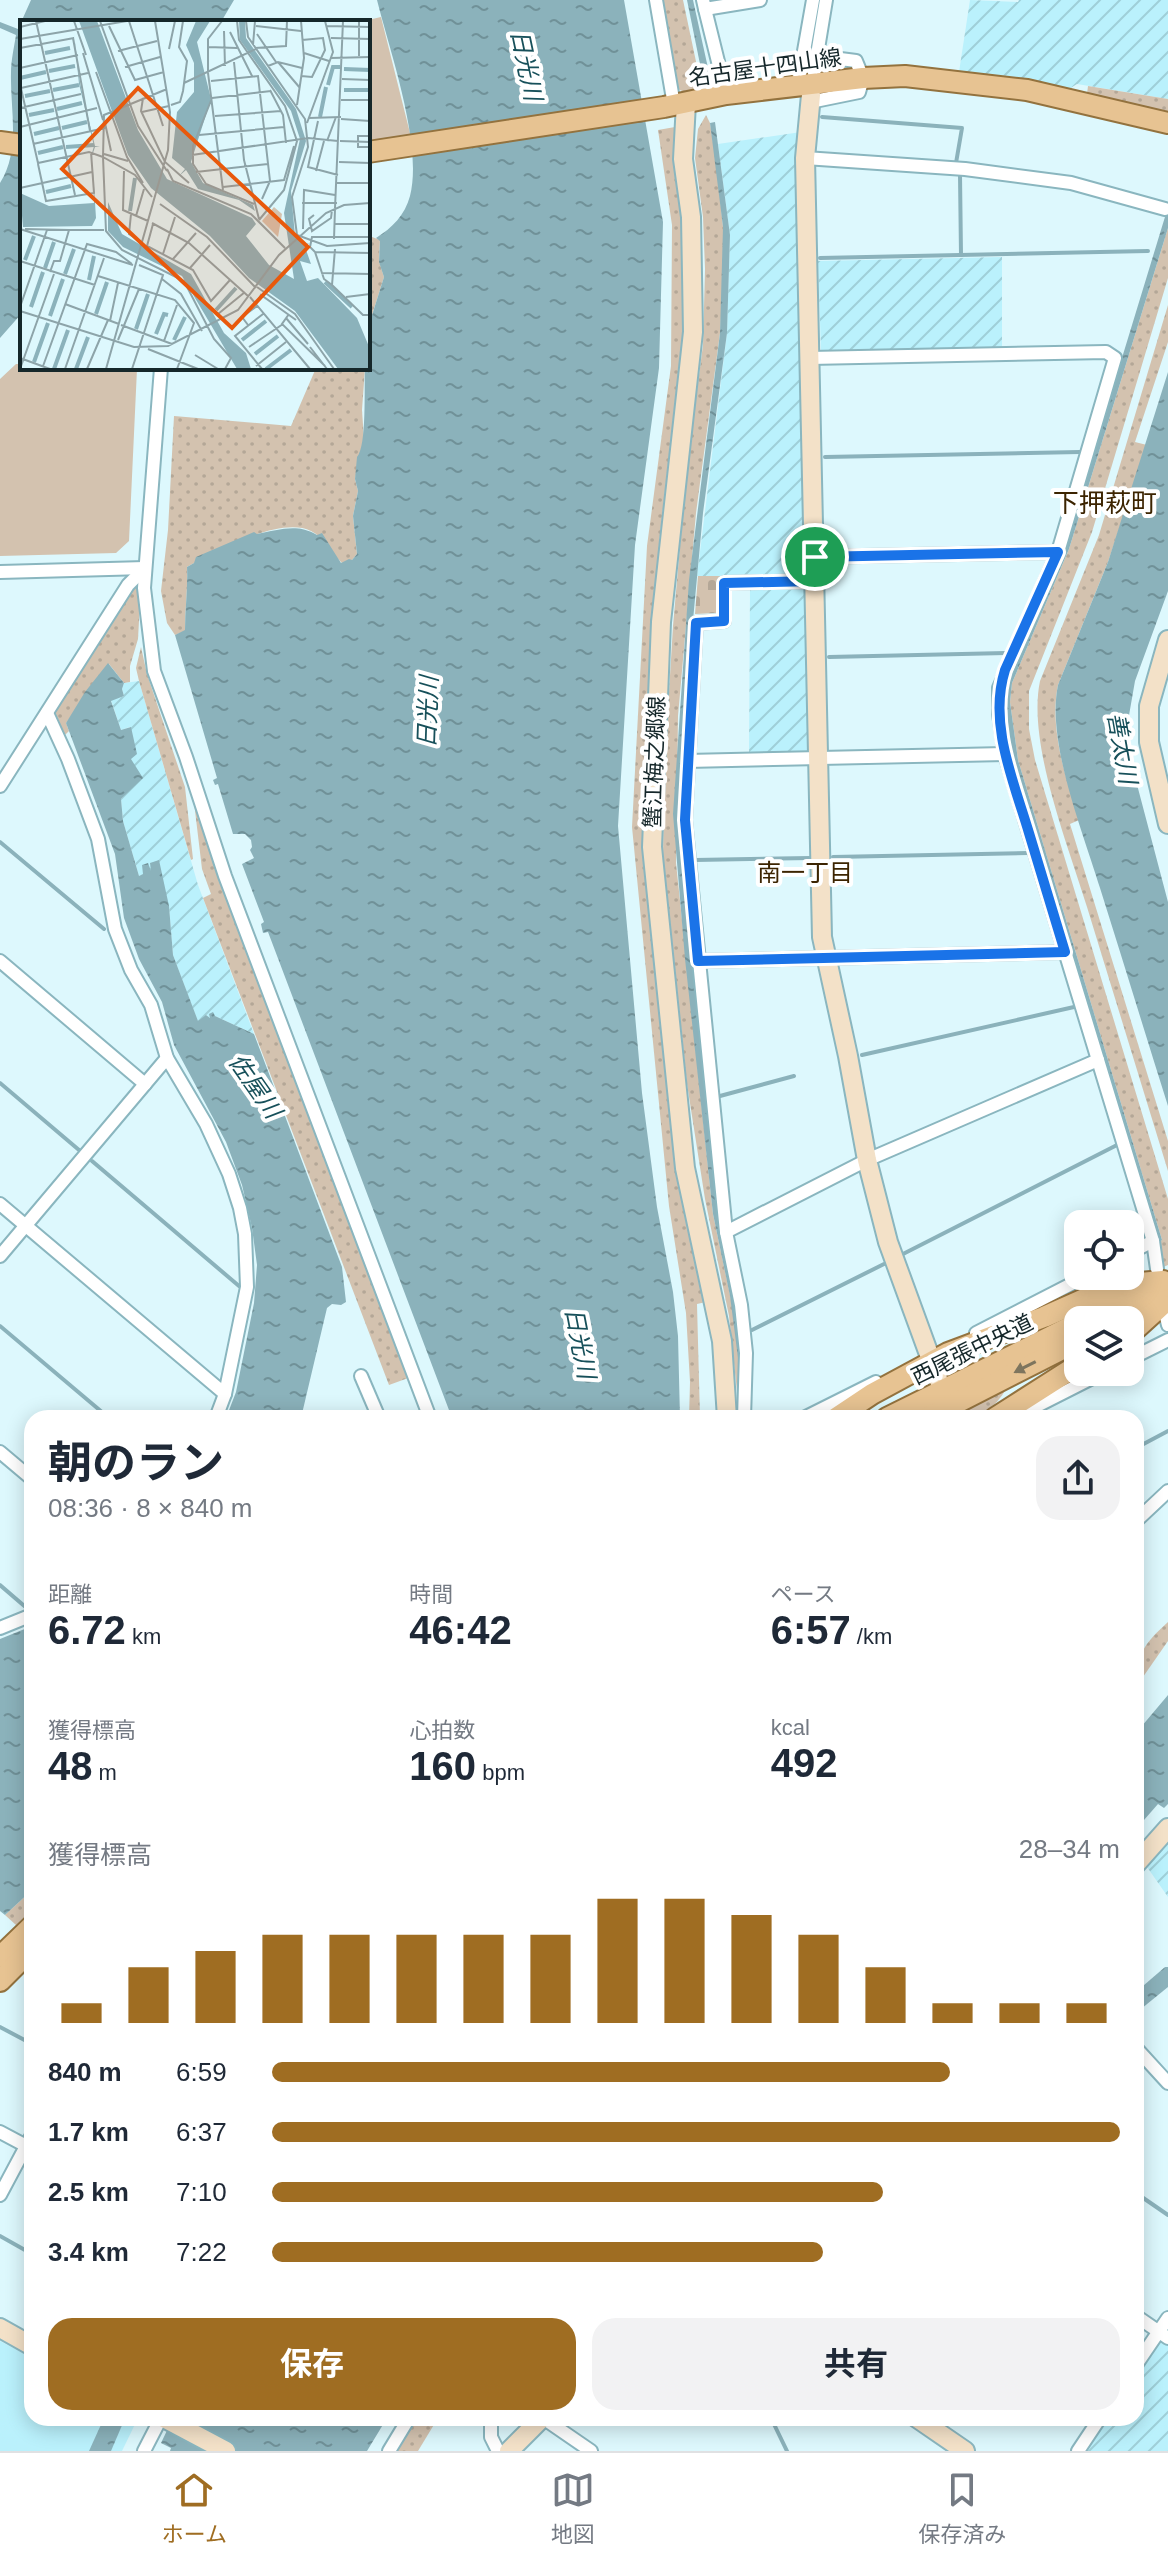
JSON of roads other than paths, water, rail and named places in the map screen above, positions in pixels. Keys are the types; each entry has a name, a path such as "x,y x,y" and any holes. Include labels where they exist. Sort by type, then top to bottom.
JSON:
{"main road":[{"name":"名古屋十四山線","path":"370,152 675,105 726,94 808,89 863,78 905,76 1027,90 1168,123"},
{"path":"808,89 805,158 822,937 867,1160 888,1242 934,1365"},
{"name":"蟹江梅之郷線","path":"675,105 691,217 693,332 661,622 652,847 685,1168 722,1341 726,1410"},
{"path":"1168,640 1149,706 1155,775 1168,824"},
{"path":"848,1410 872,1394 934,1365 1116,1285 1165,1295"},
{"path":"1129,1306 1165,1295"},
{"path":"1144,1306 1165,1295"},
{"path":"1144,1318 1165,1295"},
{"name":"西尾張中央道","path":"903,1410 1064,1330"},
{"name":"西尾張中央道","path":"943,1410 1064,1348"},
{"path":"1008,1410 1064,1374"},
{"path":"1144,1855 1168,1828"},
{"path":"0,1957 24,1934"},
{"path":"0,1981 24,1957"},
{"path":"0,2328 24,2340"},
{"path":"178,2426 226,2451"},
{"path":"509,2451 535,2426"},
{"path":"929,2426 965,2451"}],"street":[{"path":"656,0 675,105"},
{"path":"726,94 704,4 760,0"},
{"path":"808,89 813,0"},
{"path":"808,89 826,0"},
{"path":"817,56 856,61 863,78"},
{"path":"805,158 965,169 1071,183 1165,209"},
{"path":"810,358 1110,352 1115,358 1058,552 999,688 999,714 1005,754 1153,1241 1165,1295"},
{"path":"161,370 144,588 154,671 225,876 427,1410"},
{"path":"815,557 1058,552"},
{"path":"0,572 145,568"},
{"path":"0,786 128,585 145,568"},
{"path":"744,1410 746,1353 741,1305 726,1232 685,820 696,623 724,621 724,583 815,581"},
{"path":"47,713 98,839 115,929 131,970 151,1005 167,1058 206,1124 229,1174 245,1234 247,1287 219,1410"},
{"path":"687,761 1005,754"},
{"path":"698,961 1065,952"},
{"path":"0,961 145,1084"},
{"path":"0,1256 167,1058"},
{"path":"726,1232 867,1160 1098,1060"},
{"path":"0,1204 225,1394"},
{"path":"1144,1246 1153,1241"},
{"path":"820,1410 903,1368 934,1365 1064,1289"},
{"path":"1144,1352 1168,1340"},
{"path":"361,1376 376,1410"},
{"path":"1029,1410 1076,1386"},
{"path":"0,1452 24,1472"},
{"path":"1144,1514 1168,1491"},
{"path":"0,1628 24,1618"},
{"path":"1144,2057 1168,2083"},
{"path":"0,2132 24,2141"},
{"path":"0,2195 24,2153"},
{"path":"1144,2356 1164,2335 1168,2318"},
{"path":"1144,2321 1164,2335"},
{"path":"144,2451 160,2426"},
{"path":"389,2451 404,2426"},
{"path":"491,2426 491,2437 498,2451"},
{"path":"555,2426 591,2451"},
{"path":"1078,2451 1095,2426"}],"water":[{"path":"31,0 234,0 222,20 22,20"},
{"name":"日光川","path":"377,0 624,0 663,222 659,368 635,545 618,826 642,1093 678,1336 680,1410 449,1410 268,932 263,933 261,924 264,922 242,864 254,858 250,850 251,840 245,834 233,834 218,784 215,785 213,780 217,778 175,635 185,630 187,567 194,563 196,557 254,532 295,528 317,535 322,533 341,563 352,560 357,554 353,516 358,491 355,479 357,457 364,429 365,370 370,370 370,322 384,277 379,262 380,241 376,238 405,209 413,175 409,125"},
{"path":"687,0 693,0 710,77 703,79"},
{"path":"0,22 18,29 20,25 20,315 0,338 0,183 12,143 11,68 16,35 0,28"},
{"path":"715,122 730,235 727,333 703,513 684,717 680,814 714,1164 743,1357 738,1358 730,1296 713,1214 685,959 673,814 689,580 720,333 723,227 710,123"},
{"path":"1168,207 1168,228 1069,549 1012,683 1010,702 1018,760 1162,1240 1159,1242 1010,755 1005,715 1006,683 1064,548"},
{"name":"善太川","path":"1168,372 1168,591 1135,681 1128,721 1130,758 1168,902 1168,1106 1068,787 1057,733 1056,708 1058,685 1108,562"},
{"name":"佐屋川","path":"108,663 124,683 124,696 111,701 121,730 131,727 137,754 131,759 143,778 121,799 123,821 139,876 143,874 142,865 148,863 151,871 150,863 159,860 169,906 173,955 198,1021 206,1015 210,1018 209,1014 213,1012 215,1016 254,1034 342,1267 346,1302 327,1308 303,1410 229,1410 236,1392 254,1303 257,1265 252,1228 242,1185 226,1142 174,1045 162,1002 139,959 124,918 115,854 66,723"},
{"path":"24,1629 24,1897 5,1915 0,1911 0,1639"},
{"path":"1168,1695 1168,1804 1164,1808 1158,1804 1144,1820 1144,1724"},
{"path":"1168,1967 1168,1987 1144,2006 1144,1985"},
{"path":"100,2426 122,2426 111,2451 89,2451"},
{"path":"169,2426 382,2426 367,2451 170,2451 171,2448 161,2443"}],"waterway":[{"path":"822,117 962,128 956,163"},
{"path":"960,175 961,255"},
{"path":"820,258 1148,251"},
{"path":"825,457 1080,452"},
{"path":"829,657 1006,653"},
{"path":"0,842 104,929"},
{"path":"833,857 1028,853"},
{"path":"695,860 811,858"},
{"path":"862,1055 1074,1007"},
{"path":"720,1096 794,1076"},
{"path":"0,1083 79,1150"},
{"path":"903,1254 1117,1145"},
{"path":"92,1161 239,1286"},
{"path":"752,1330 884,1264"},
{"path":"0,1326 100,1410"},
{"path":"1144,1444 1168,1431"},
{"path":"0,1585 24,1606"},
{"path":"0,2027 24,2040"},
{"path":"1144,2198 1168,2215"},
{"path":"0,2236 24,2250"},
{"path":"775,2426 787,2451"}],"district":[{"name":"下押萩町","path":"1105,503"},
{"name":"南一丁目","path":"805,873"}]}
